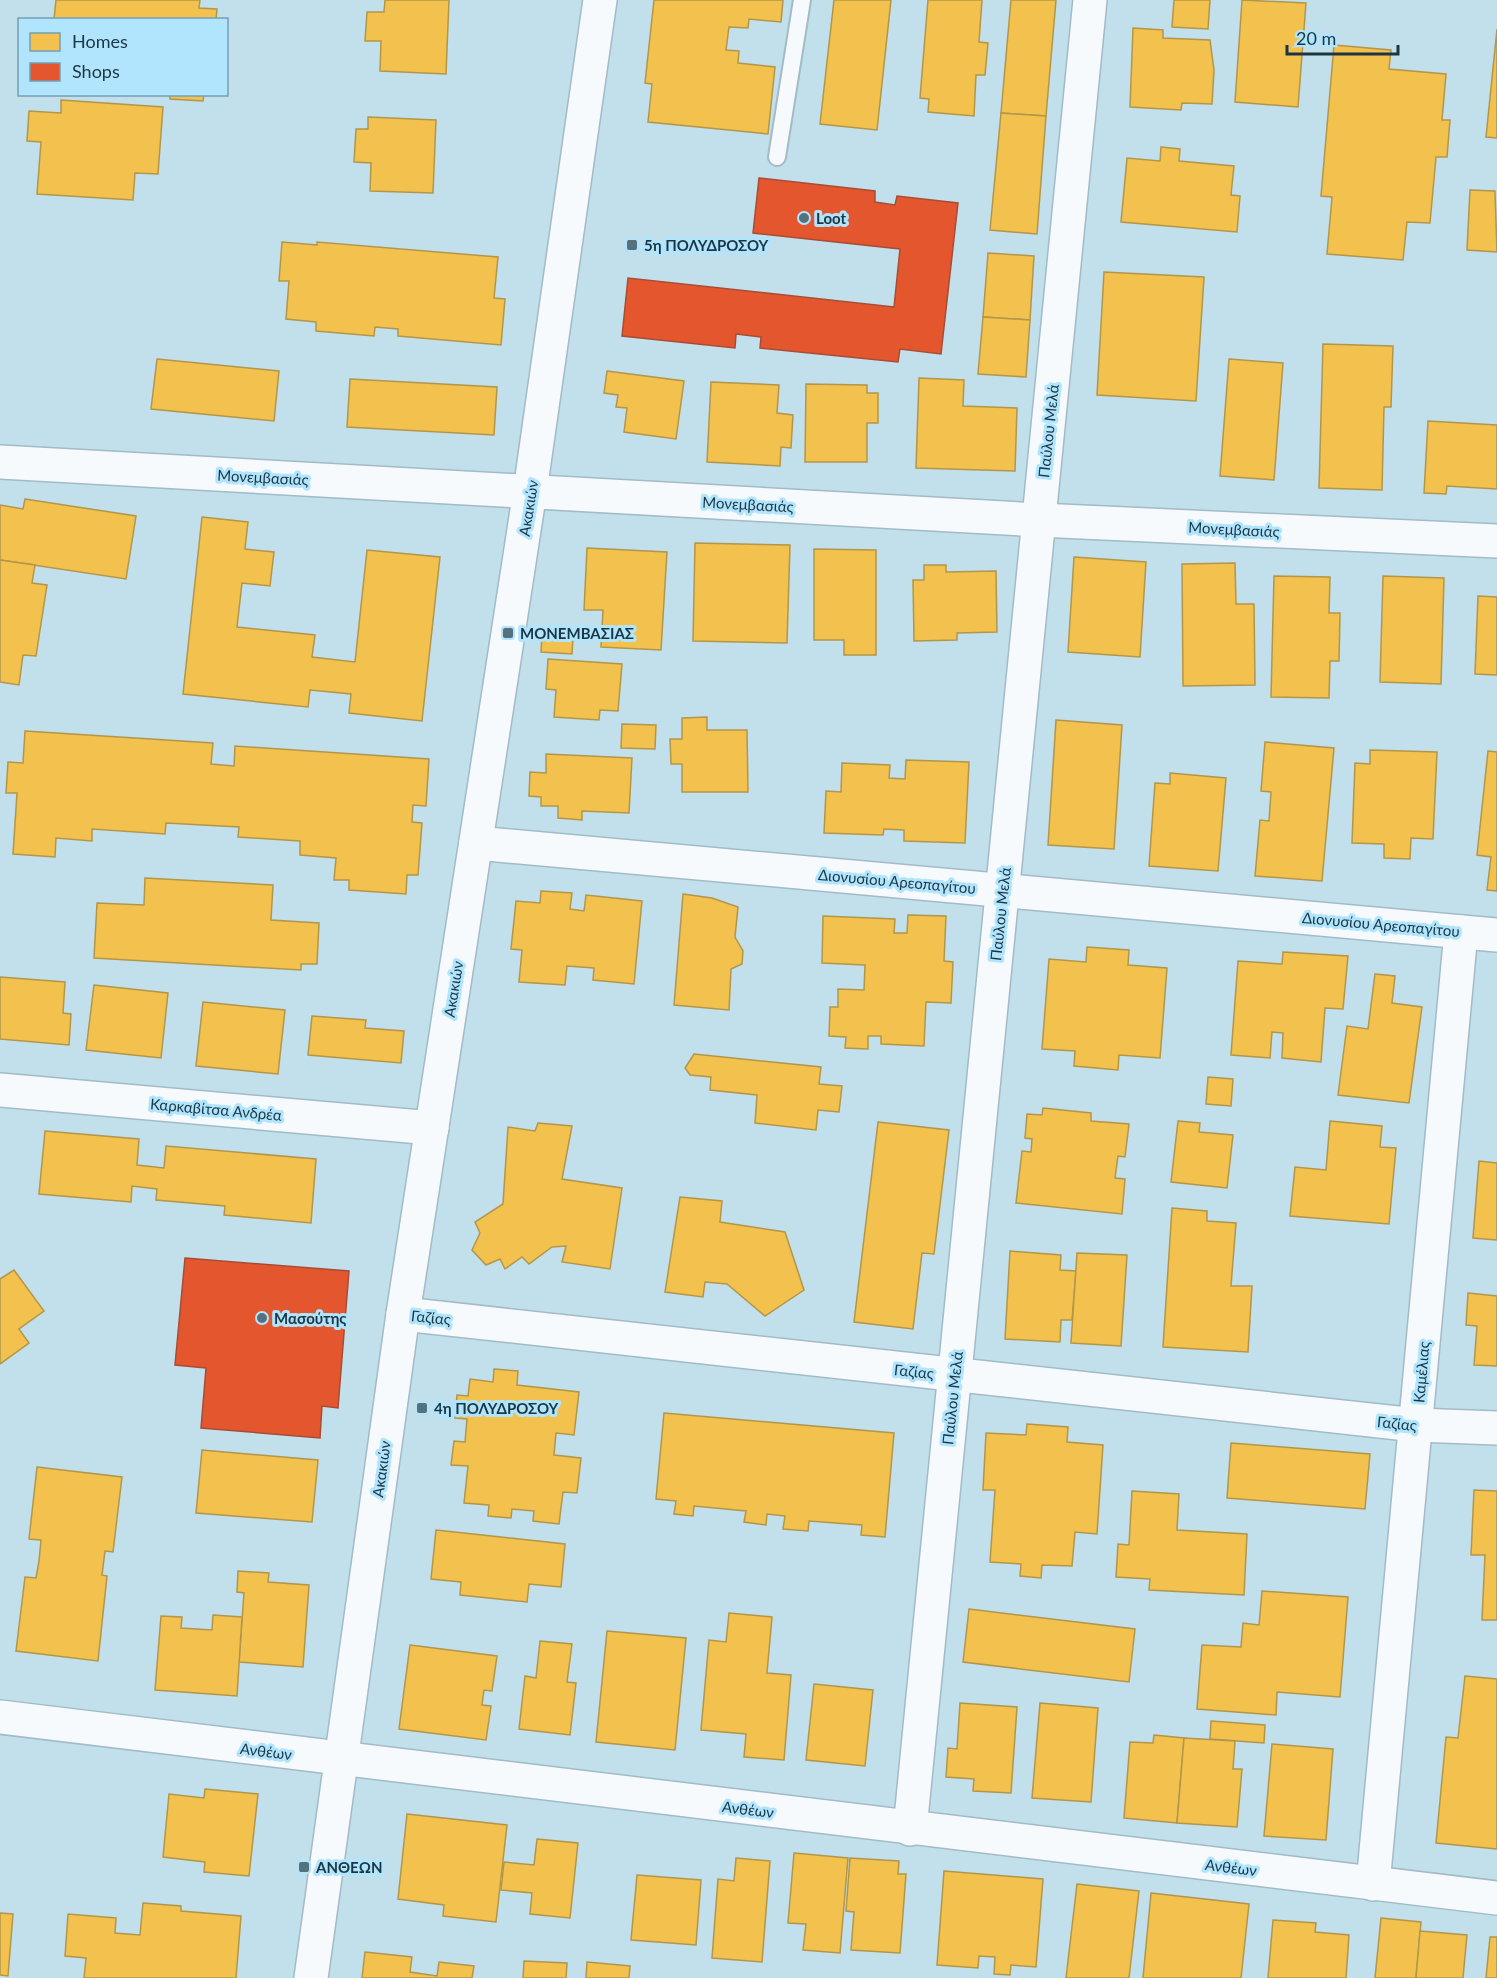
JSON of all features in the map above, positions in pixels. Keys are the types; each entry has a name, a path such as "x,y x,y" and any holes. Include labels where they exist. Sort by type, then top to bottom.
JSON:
{"street":[{"name":"Ακακιών","path":"311,1978 339,1760 403,1314 530,491 600,0"},
{"name":"Παύλου Μελά","path":"910,1829 1090,0"},
{"name":"Μονεμβασιάς","path":"0,462 1039,520 1497,541"},
{"name":"Διονυσίου Αρεοπαγίτου","path":"476,843 1497,935"},
{"name":"Καμέλιας","path":"1373,1884 1461,932"},
{"name":"Καρκαβίτσα Ανδρέα","path":"0,1090 432,1128"},
{"name":"Γαζίας","path":"403,1314 1416,1425 1497,1428"},
{"name":"Ανθέων","path":"0,1717 339,1760 1497,1898"}],"lane":[{"path":"777,157 802,0"}],"building: Homes":[{"path":"56,0 200,0 199,8 217,9 216,18 54,18"},
{"path":"385,0 449,0 446,74 380,71 381,41 365,41 367,12 384,12"},
{"path":"654,0 783,0 781,22 749,19 748,28 729,27 726,50 739,51 738,63 775,67 768,134 648,122 652,84 645,83"},
{"path":"834,0 891,0 877,130 820,124"},
{"path":"928,0 982,0 979,42 988,43 985,75 976,75 974,116 928,112 929,99 920,98"},
{"path":"1011,0 1056,0 1046,116 1001,113"},
{"path":"1174,0 1210,0 1208,29 1172,27"},
{"path":"1242,0 1306,3 1298,107 1235,102"},
{"path":"1133,28 1163,30 1163,38 1210,40 1214,70 1212,104 1182,103 1181,110 1130,107"},
{"path":"1497,29 1497,138 1486,137"},
{"path":"1334,45 1391,50 1389,69 1446,74 1442,120 1450,120 1447,157 1436,157 1430,223 1407,222 1403,260 1327,254 1332,197 1321,196"},
{"path":"170,96 204,96 203,101 170,99"},
{"path":"61,100 163,107 158,174 135,173 133,200 37,194 41,142 27,141 29,111 61,113"},
{"path":"1001,113 1046,116 1037,234 990,230"},
{"path":"368,117 436,120 433,193 370,191 371,163 354,162 356,129 368,129"},
{"path":"1161,147 1180,149 1179,161 1234,166 1231,195 1240,196 1237,232 1121,222 1127,158 1160,161"},
{"path":"1470,190 1495,191 1497,252 1467,250"},
{"path":"282,242 317,245 317,242 498,257 494,298 505,299 501,345 398,336 398,329 375,327 374,336 316,331 316,322 286,319 289,281 279,281"},
{"path":"988,253 1034,256 1030,320 983,317"},
{"path":"1104,272 1204,277 1196,401 1097,395"},
{"path":"983,317 1030,320 1026,377 978,374"},
{"path":"1323,344 1393,346 1391,407 1384,407 1382,490 1319,488"},
{"path":"157,359 279,371 274,421 151,409"},
{"path":"1229,359 1283,363 1274,480 1220,476"},
{"path":"607,371 684,381 676,439 624,432 627,408 616,407 618,395 604,393"},
{"path":"919,378 964,380 963,406 1017,408 1015,471 916,468"},
{"path":"350,379 497,387 494,435 347,427"},
{"path":"711,382 779,385 777,413 793,415 791,448 781,447 780,466 707,462"},
{"path":"806,384 867,385 867,393 878,393 878,423 867,423 867,462 805,462"},
{"path":"1428,421 1497,425 1497,489 1447,486 1446,494 1424,493"},
{"path":"25,499 136,516 126,579 0,560 0,505 23,509"},
{"path":"202,517 248,522 245,549 274,552 270,586 242,583 237,627 315,635 312,657 355,662 367,550 440,557 422,721 349,713 351,694 310,690 308,707 183,694"},
{"path":"695,543 790,545 787,643 693,641"},
{"path":"587,548 667,552 661,650 601,647 603,610 584,610"},
{"path":"814,549 876,550 876,655 844,655 844,640 814,640"},
{"path":"1074,557 1146,562 1140,657 1068,652"},
{"path":"0,560 35,565 32,583 47,585 36,656 23,655 19,685 0,682"},
{"path":"1235,563 1236,604 1254,604 1255,685 1183,686 1182,564"},
{"path":"924,565 946,565 946,572 996,571 997,632 957,633 957,640 914,641 913,580 924,580"},
{"path":"1274,576 1330,577 1329,613 1340,613 1339,661 1330,661 1329,698 1271,697"},
{"path":"1383,576 1444,578 1441,684 1380,682"},
{"path":"1478,596 1497,597 1497,675 1475,674"},
{"path":"542,635 573,638 572,654 541,652"},
{"path":"548,659 622,664 618,711 600,710 599,720 554,717 556,690 546,689"},
{"path":"707,717 707,730 747,730 748,792 682,792 682,764 671,764 670,739 682,739 682,718"},
{"path":"1056,720 1122,725 1114,849 1048,845"},
{"path":"622,724 656,725 655,749 621,748"},
{"path":"25,731 213,743 211,764 234,766 235,746 429,759 426,806 413,805 412,822 422,823 418,875 407,875 406,894 349,890 349,880 334,880 336,858 300,855 300,841 238,837 239,827 166,823 165,834 92,829 92,841 56,838 55,857 13,854 17,793 6,793 8,762 23,763"},
{"path":"1265,742 1334,748 1322,881 1255,876 1260,820 1269,821 1271,792 1261,791"},
{"path":"1370,750 1437,752 1433,839 1411,838 1410,859 1384,858 1384,844 1352,843 1355,763 1370,764"},
{"path":"1488,751 1497,752 1497,891 1487,890 1491,857 1477,855"},
{"path":"546,754 632,758 629,813 582,811 582,820 558,818 558,806 541,806 541,797 529,796 530,772 546,773"},
{"path":"906,760 969,762 965,843 904,841 904,830 884,829 883,835 824,833 826,791 841,792 842,763 890,765 889,778 905,779"},
{"path":"1170,773 1226,778 1218,871 1149,866 1155,783 1170,784"},
{"path":"145,878 273,885 271,920 319,923 317,964 301,964 301,970 94,958 97,903 144,905"},
{"path":"541,891 572,893 570,909 584,911 586,895 642,901 634,984 593,980 594,968 567,966 565,985 519,982 522,950 511,949 516,901 540,903"},
{"path":"683,894 712,898 738,907 735,937 743,951 742,964 731,969 729,1010 674,1005"},
{"path":"908,915 946,916 944,961 953,962 951,1003 926,1002 924,1046 881,1044 881,1036 868,1036 868,1049 845,1048 846,1037 829,1036 830,1007 838,1007 838,989 864,990 865,965 822,963 823,916 895,919 894,933 907,933"},
{"path":"1087,947 1129,950 1128,965 1167,968 1160,1058 1119,1055 1118,1070 1074,1066 1075,1051 1042,1049 1049,959 1086,962"},
{"path":"1283,952 1348,956 1343,1009 1325,1008 1321,1062 1282,1058 1283,1033 1272,1032 1270,1058 1231,1055 1238,961 1282,964"},
{"path":"1375,974 1395,976 1392,1003 1422,1007 1409,1103 1338,1095 1347,1026 1368,1029"},
{"path":"0,977 65,982 63,1013 71,1014 69,1045 0,1039"},
{"path":"94,985 168,993 161,1058 86,1050"},
{"path":"203,1002 285,1010 278,1074 196,1066"},
{"path":"312,1016 366,1020 365,1028 404,1031 401,1063 308,1055"},
{"path":"694,1054 821,1067 819,1084 842,1086 839,1112 818,1110 816,1130 755,1123 757,1095 710,1090 711,1077 690,1075 685,1068"},
{"path":"1208,1077 1233,1079 1231,1106 1206,1104"},
{"path":"1043,1108 1091,1113 1091,1121 1129,1124 1125,1157 1118,1156 1115,1178 1125,1179 1122,1214 1016,1203 1022,1151 1031,1152 1032,1139 1025,1138 1027,1114 1042,1115"},
{"path":"1178,1121 1200,1123 1199,1132 1233,1135 1227,1188 1171,1182"},
{"path":"1330,1121 1382,1126 1380,1147 1396,1148 1389,1224 1290,1216 1295,1167 1326,1170"},
{"path":"878,1122 949,1130 934,1254 922,1253 913,1329 854,1322"},
{"path":"538,1123 572,1126 562,1179 622,1188 610,1269 562,1262 566,1246 552,1247 529,1264 522,1257 505,1269 500,1259 486,1265 472,1250 480,1233 475,1222 503,1204 508,1127 535,1131"},
{"path":"45,1131 139,1139 137,1165 164,1168 166,1146 316,1159 311,1223 224,1215 225,1206 156,1200 157,1189 132,1186 131,1202 39,1194"},
{"path":"1479,1161 1497,1163 1497,1240 1473,1238"},
{"path":"680,1197 722,1201 720,1222 785,1232 804,1290 765,1316 727,1284 705,1282 703,1297 665,1292"},
{"path":"1172,1208 1207,1211 1207,1221 1236,1223 1231,1286 1252,1286 1248,1352 1163,1347"},
{"path":"1010,1251 1061,1255 1060,1270 1076,1271 1072,1320 1061,1320 1060,1342 1005,1339"},
{"path":"1077,1253 1127,1255 1121,1346 1071,1343"},
{"path":"14,1270 44,1311 19,1329 29,1343 0,1364 0,1279"},
{"path":"1468,1293 1497,1296 1497,1366 1474,1365 1477,1326 1466,1325"},
{"path":"494,1369 518,1371 517,1385 579,1392 574,1435 556,1433 554,1455 581,1458 577,1493 563,1492 559,1524 533,1521 534,1511 512,1509 511,1518 488,1516 489,1505 464,1503 468,1466 451,1465 454,1441 465,1442 467,1419 455,1418 457,1395 468,1396 470,1379 493,1382"},
{"path":"664,1413 894,1433 885,1537 861,1535 862,1525 809,1521 808,1531 783,1529 785,1516 767,1514 766,1525 744,1522 746,1511 694,1506 693,1516 674,1514 676,1501 656,1499"},
{"path":"1027,1424 1068,1427 1067,1442 1103,1445 1097,1534 1075,1532 1072,1566 1042,1565 1041,1578 1020,1576 1021,1564 990,1562 995,1490 983,1490 986,1433 1026,1435"},
{"path":"1231,1443 1370,1454 1365,1509 1227,1498"},
{"path":"202,1450 318,1460 312,1522 196,1513"},
{"path":"37,1467 122,1477 113,1552 105,1551 102,1575 107,1576 98,1661 16,1651 25,1577 36,1578 39,1561 41,1540 29,1539"},
{"path":"1474,1490 1497,1491 1497,1620 1482,1620 1485,1555 1471,1555"},
{"path":"1132,1491 1179,1494 1177,1530 1247,1534 1244,1595 1149,1590 1150,1579 1116,1577 1118,1544 1129,1545"},
{"path":"436,1530 565,1544 561,1587 529,1584 527,1602 460,1595 461,1582 431,1579"},
{"path":"238,1571 269,1573 268,1582 309,1585 303,1667 239,1662 244,1593 237,1592"},
{"path":"1262,1591 1348,1597 1340,1697 1277,1692 1276,1715 1197,1709 1202,1645 1241,1647 1243,1623 1259,1625"},
{"path":"969,1609 1135,1629 1129,1682 963,1662"},
{"path":"729,1613 772,1617 767,1673 791,1675 784,1760 744,1757 746,1734 701,1730 709,1640 726,1642"},
{"path":"213,1615 242,1617 237,1696 155,1690 161,1616 182,1617 181,1628 212,1630"},
{"path":"607,1631 686,1638 675,1750 596,1742"},
{"path":"540,1641 572,1644 567,1682 576,1683 570,1735 519,1729 525,1676 536,1678"},
{"path":"410,1645 497,1656 492,1691 484,1690 482,1705 491,1706 486,1740 399,1729"},
{"path":"1465,1676 1497,1679 1497,1849 1436,1843 1446,1737 1458,1738"},
{"path":"814,1684 873,1690 865,1766 806,1760"},
{"path":"960,1703 1017,1707 1011,1793 973,1791 974,1779 946,1777 948,1748 957,1749"},
{"path":"1040,1703 1098,1708 1091,1802 1032,1798"},
{"path":"1211,1721 1265,1725 1264,1743 1210,1739"},
{"path":"1154,1735 1184,1738 1177,1823 1124,1818 1130,1742 1153,1743"},
{"path":"1184,1738 1235,1741 1233,1769 1242,1769 1237,1827 1177,1823"},
{"path":"1272,1744 1333,1749 1326,1840 1264,1836"},
{"path":"205,1789 258,1794 249,1876 204,1872 205,1862 163,1857 169,1794 204,1798"},
{"path":"407,1814 507,1825 496,1922 443,1916 444,1905 398,1899"},
{"path":"537,1839 578,1843 570,1918 530,1914 532,1893 501,1890 504,1862 534,1865"},
{"path":"794,1853 848,1858 840,1953 803,1950 806,1924 788,1923"},
{"path":"736,1858 770,1861 762,1962 712,1958 718,1879 734,1881"},
{"path":"850,1858 899,1861 898,1874 906,1874 900,1953 851,1950 854,1912 846,1911"},
{"path":"944,1871 1043,1879 1036,1967 1011,1965 1010,1975 994,1974 995,1957 979,1956 978,1968 937,1965"},
{"path":"637,1875 701,1880 696,1945 631,1940"},
{"path":"1077,1884 1139,1891 1129,1978 1066,1978"},
{"path":"1151,1893 1249,1904 1241,1978 1143,1978"},
{"path":"143,1903 181,1906 181,1911 241,1916 236,1978 84,1978 86,1958 65,1956 68,1914 116,1918 115,1933 140,1935"},
{"path":"0,1913 13,1914 8,1976 0,1975"},
{"path":"1381,1918 1421,1922 1416,1978 1375,1978"},
{"path":"1273,1920 1316,1923 1315,1932 1349,1935 1346,1978 1268,1978"},
{"path":"1420,1931 1467,1935 1463,1978 1416,1978"},
{"path":"1490,1937 1497,1937 1497,1978 1486,1978"},
{"path":"365,1952 412,1957 410,1972 437,1976 439,1962 474,1966 472,1978 362,1978"},
{"path":"524,1961 567,1963 566,1978 523,1978"},
{"path":"587,1962 630,1966 629,1978 586,1978"}],"building: Shops":[{"path":"759,178 875,191 875,202 895,205 897,196 958,203 941,354 900,349 898,362 760,348 761,337 736,334 735,348 622,336 628,278 894,307 900,249 753,233"},
{"name":"Μασούτης","path":"185,1258 349,1271 338,1408 322,1406 320,1438 201,1428 206,1368 175,1365"}],"place":[{"name":"Loot","path":"804,218"},
{"name":"5η ΠΟΛΥΔΡΟΣΟΥ","path":"632,245"},
{"name":"ΜΟΝΕΜΒΑΣΙΑΣ","path":"508,633"},
{"name":"Μασούτης","path":"262,1318"},
{"name":"4η ΠΟΛΥΔΡΟΣΟΥ","path":"422,1408"},
{"name":"ΑΝΘΕΩΝ","path":"304,1867"}]}
